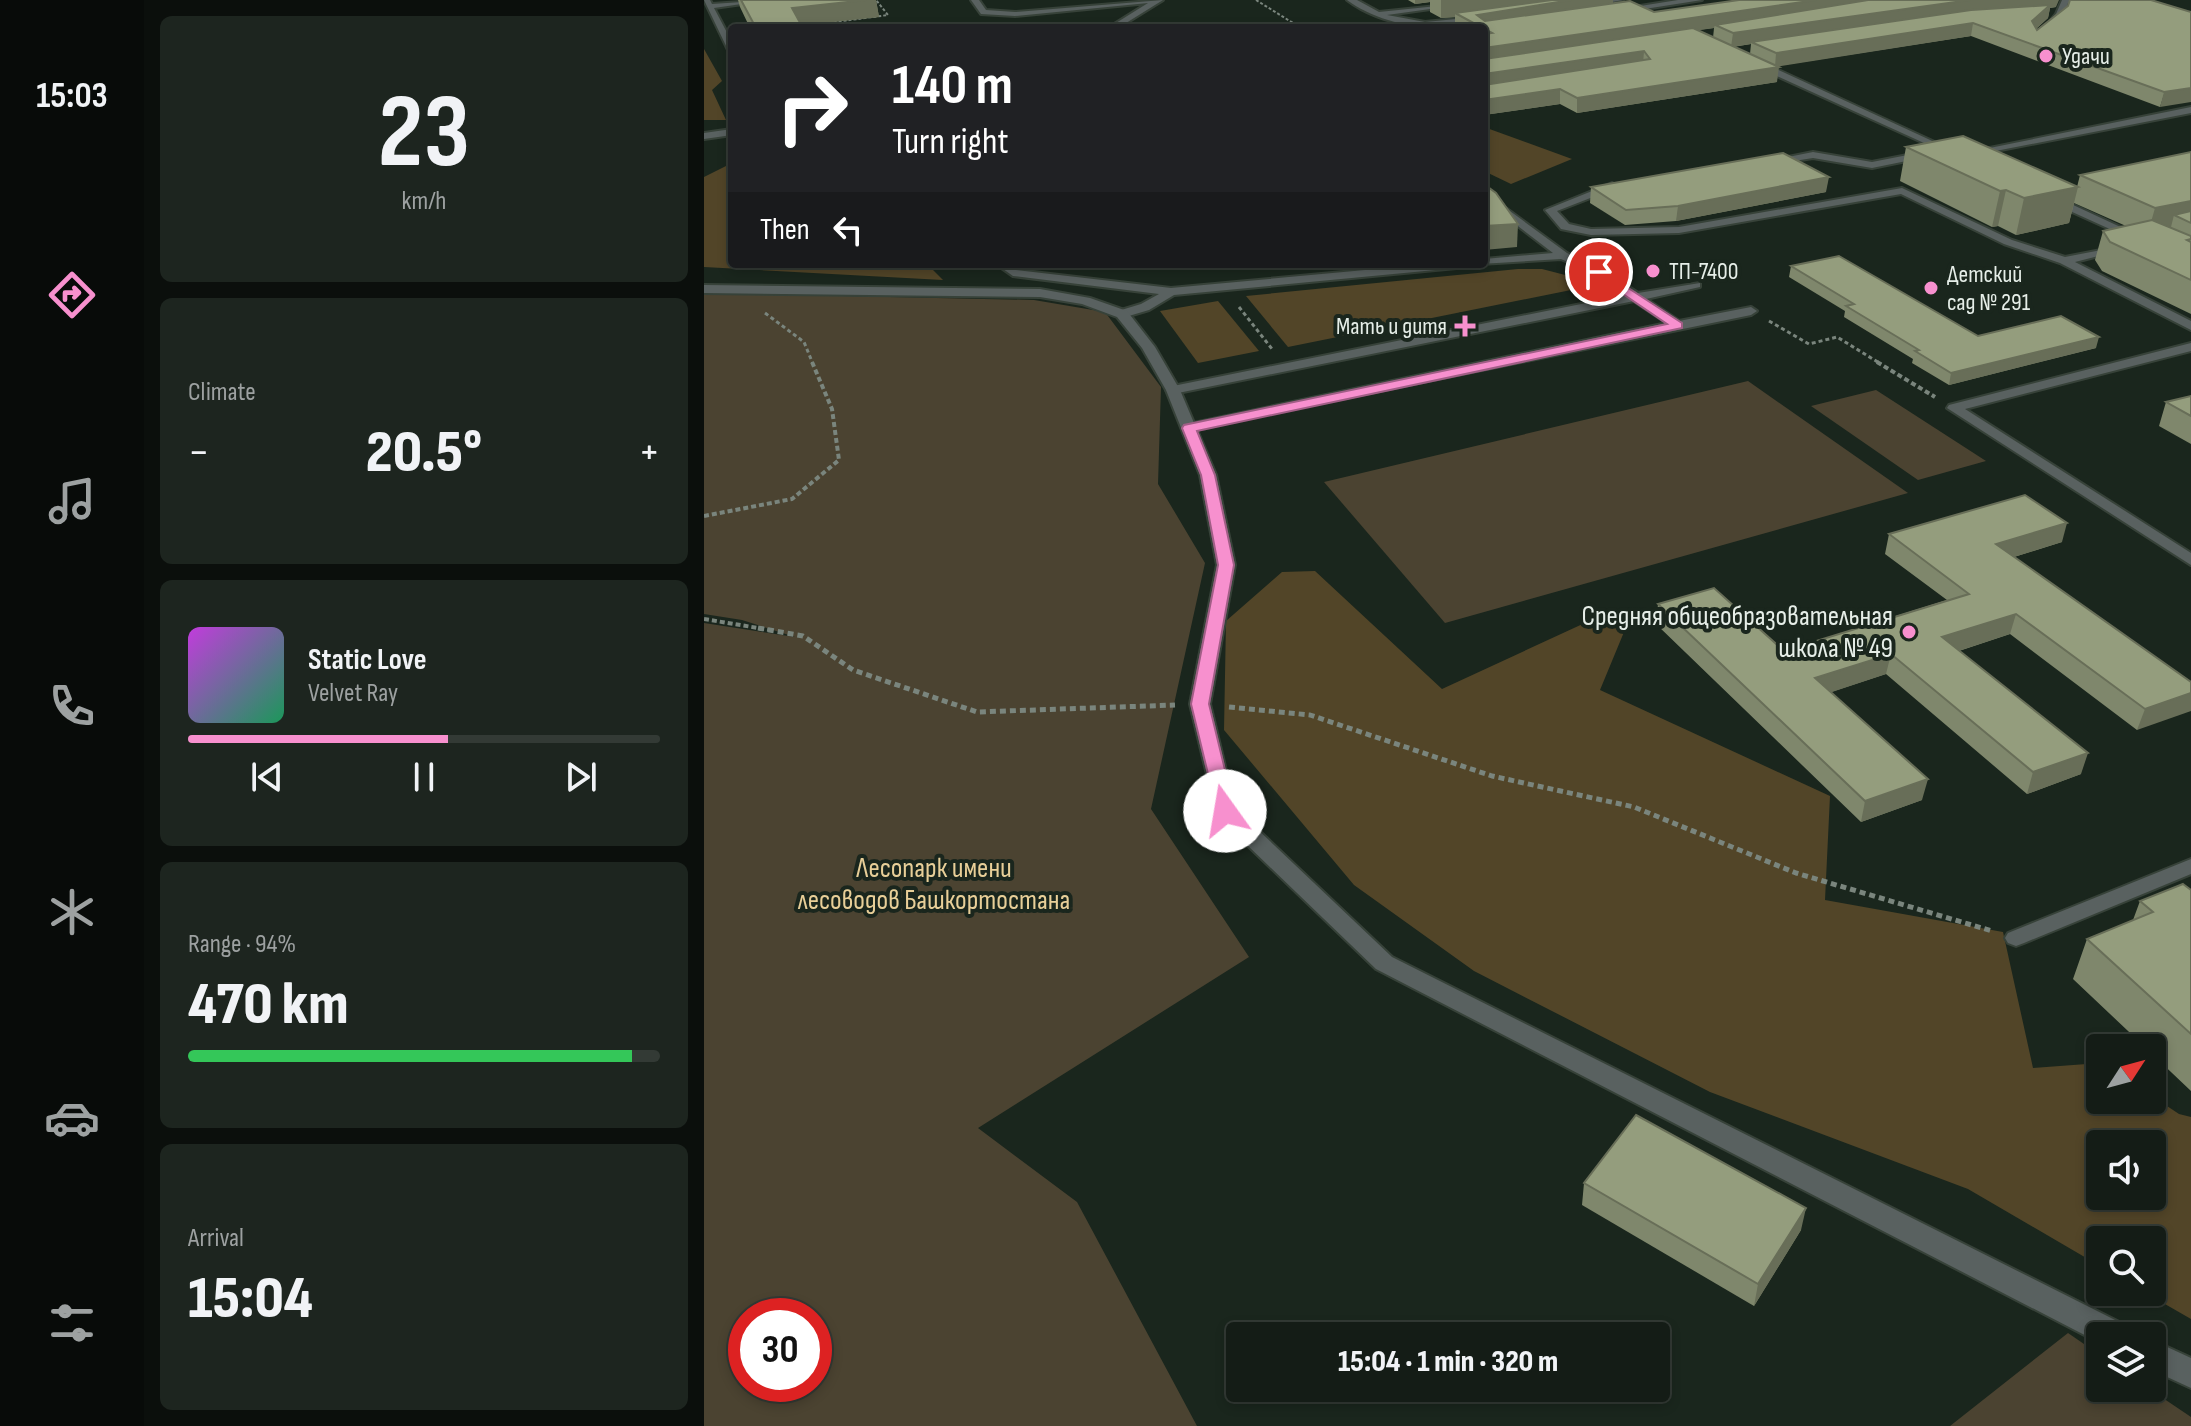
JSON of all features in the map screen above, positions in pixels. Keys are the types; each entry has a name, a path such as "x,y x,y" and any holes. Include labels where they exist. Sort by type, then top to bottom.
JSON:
{"street":[{"path":"1590,14 1698,0"},
{"path":"704,136 728,133"},
{"path":"704,289 1040,293 1085,301 1122,314 1148,347 1173,390 1208,475 1226,565 1200,704 1225,811 1384,963 2089,1322"},
{"path":"2166,1361 2191,1374"}],"lane":[{"path":"728,42 708,3 766,0"},
{"path":"975,0 984,12 996,14 1159,0 1119,24"},
{"path":"1351,0 1398,24"},
{"path":"1376,15 1491,0"},
{"path":"1574,6 1619,0"},
{"path":"2034,39 2061,12 2065,2 2072,0"},
{"path":"2045,13 2061,12"},
{"path":"1437,24 1482,18"},
{"path":"1746,59 1983,167"},
{"path":"1958,155 2191,110"},
{"path":"1753,164 1813,155 1872,165 1947,150"},
{"path":"1618,185 1603,187 1550,210 1565,227 1591,232 1679,230 1902,191 2008,242 2064,261 2191,326"},
{"path":"2061,193 2046,196 2146,242 2064,261"},
{"path":"1488,198 1563,255 1599,272 1677,325"},
{"path":"1488,262 1563,255"},
{"path":"1007,268 1013,273 1171,292 1425,268"},
{"path":"1173,390 1696,285"},
{"path":"1122,314 1145,307 1171,292"},
{"path":"1189,428 1751,311"},
{"path":"1954,408 2191,347"},
{"path":"1954,408 2191,560"},
{"path":"2016,938 2191,866"}],"path":[{"path":"819,24 888,15 876,0"},
{"path":"1256,0 1295,24"},
{"path":"1223,287 1287,367"},
{"path":"704,516 792,499 839,460 832,409 804,342 731,289"},
{"path":"1751,311 1809,344 1837,337 1954,408"},
{"path":"704,619 803,636 853,670 977,712 1200,704 1310,715 1492,776 1634,807 1796,873 2016,938"}],"green space":[{"name":"Лесопарк имени лесоводов Башкортостана","path":"704,293 1034,300 1105,312 1161,387 1158,484 1205,563 1151,809 1249,957 978,1128 1077,1202 1197,1426 704,1426 704,623 795,637 742,620 704,614"},
{"path":"1748,381 1908,493 1445,623 1324,482"},
{"path":"1876,390 1986,461 1918,480 1811,406"},
{"path":"2068,1333 2086,1345 2086,1402 2166,1400 2191,1417 2191,1426 1950,1426"}],"shaded area":[{"path":"704,49 722,81 712,90 726,120 704,120"},
{"path":"1488,128 1572,159 1511,184 1488,173"},
{"path":"728,165 728,268 931,268 943,280 704,267 704,177"},
{"path":"1542,269 1573,277 1581,288 1288,347 1246,296"},
{"path":"1218,301 1259,351 1198,363 1160,311"},
{"path":"1315,571 1442,689 1600,616 1624,632 1600,690 1830,796 1825,900 2003,932 2033,1068 2086,1064 2086,1114 2166,1114 2166,1105 2191,1117 2191,1319 2166,1305 2166,1226 2086,1226 2086,1258 1968,1189 1710,1092 1474,971 1354,885 1224,730 1226,621 1282,572"}],"building":[{"path":"741,0 866,0 792,8 801,24 754,24"},
{"path":"1552,0 1571,0 1477,15 1485,21 1630,1 1654,12 1739,0 1816,0 1488,47 1488,34 1492,33 1488,31 1488,24 1475,24 1455,13"},
{"path":"1868,0 1970,0 1733,33 1715,25"},
{"path":"2070,0 2151,0 2191,12 2191,88 2164,92 1973,23 1776,53 1751,42 1971,10 2050,5 2032,21 2037,30 2068,6"},
{"path":"1693,28 1779,67 1577,98 1560,89 1488,99 1488,84 1650,59 1644,51 1488,73 1488,59"},
{"path":"1963,136 2078,187 2024,198 2006,190 2000,191 1906,147"},
{"path":"2191,152 2191,201 2155,208 2080,175"},
{"path":"1783,153 1829,177 1678,206 1626,210 1591,187"},
{"path":"1488,187 1496,193 1518,224 1488,226"},
{"path":"2191,211 2191,223 2174,215"},
{"path":"2152,220 2191,236 2187,240 2191,242 2191,280 2110,242 2103,231"},
{"path":"1839,256 1978,336 2061,316 2099,337 1951,373 1846,306 1854,304 1791,266"},
{"path":"2191,396 2191,416 2166,402"},
{"path":"2025,495 2067,523 1996,544 2191,682 2191,693 2145,709 2016,614 1942,637 2088,753 2033,772 1891,654 1815,678 1928,779 1865,801 1658,604 1714,588 1784,651 1969,594 1889,534"},
{"path":"2183,884 2191,890 2191,1034 2087,939 2153,912 2140,901"},
{"path":"1636,1115 1806,1208 1758,1284 1584,1183"}],"place":[{"name":"Удачи","path":"2046,56"},
{"name":"ТП-7400","path":"1653,271"},
{"name":"Детский сад № 291","path":"1931,288"},
{"name":"Мать и дитя","path":"1465,326"},
{"name":"Средняя общеобразовательная школа № 49","path":"1909,632"}],"route":[{"path":"1225,811 1200,704 1226,565 1208,475 1189,428 1677,325 1599,272"}]}
